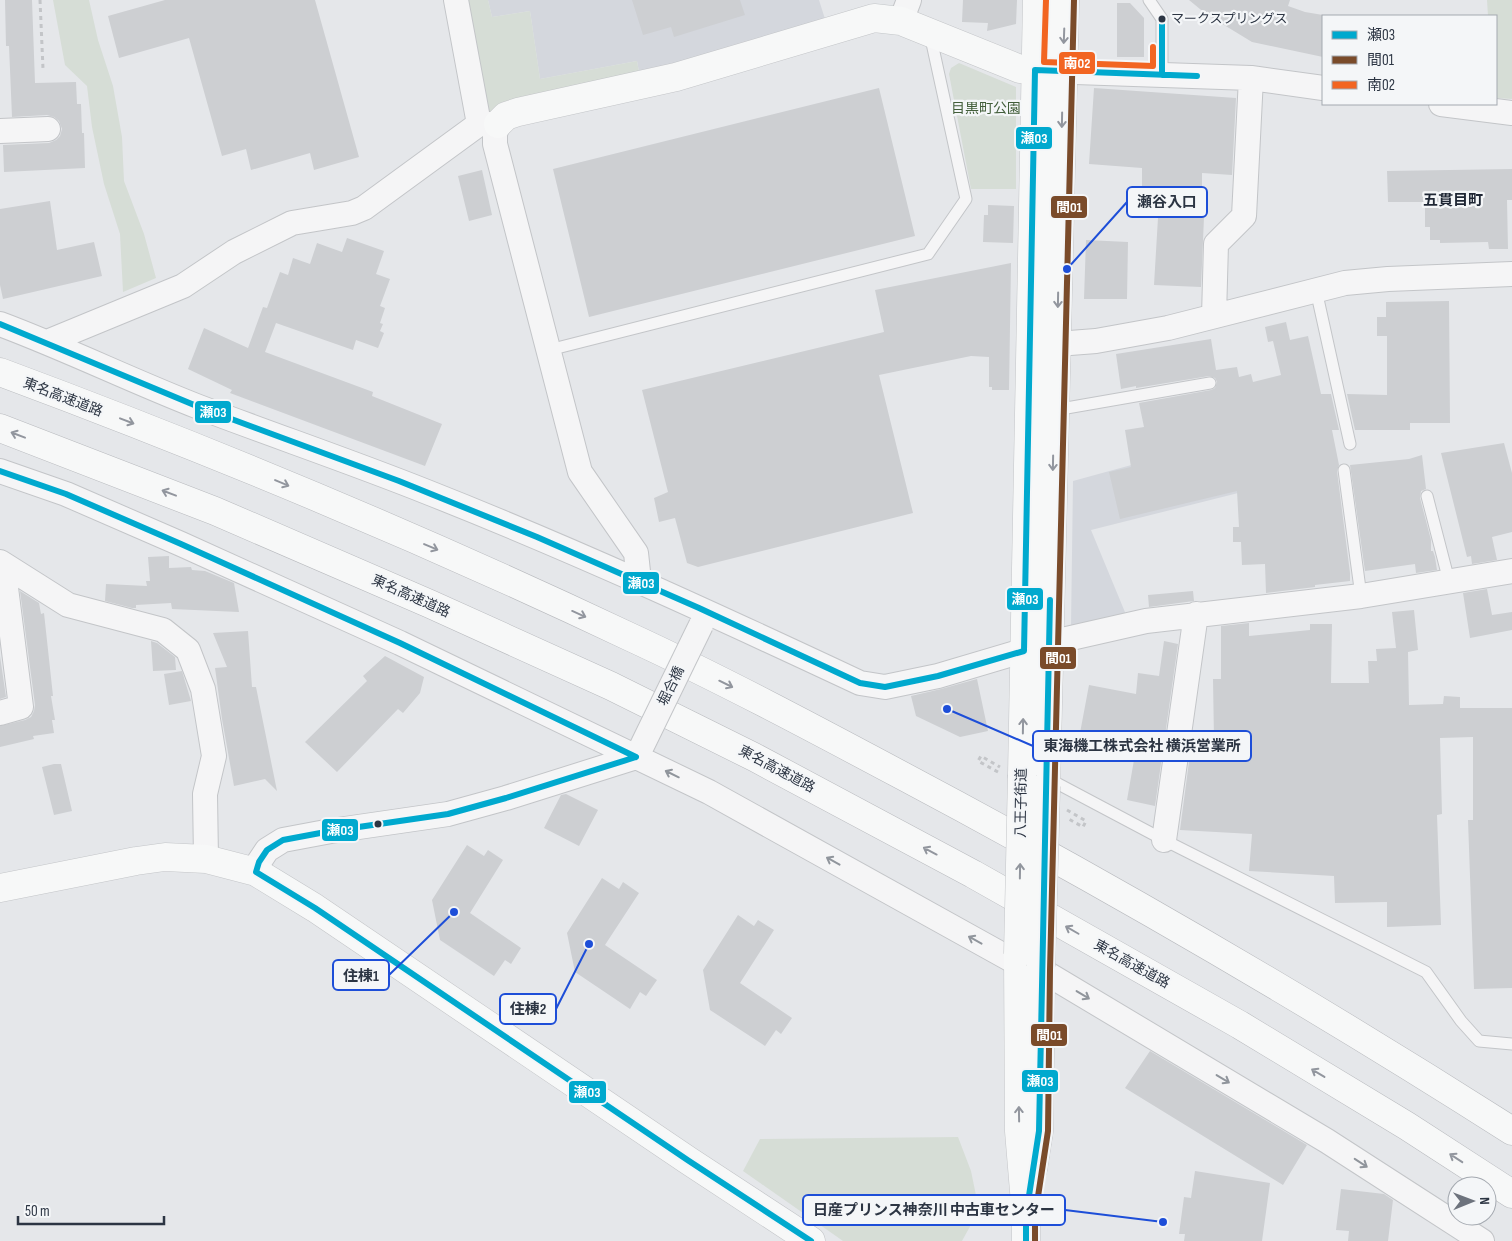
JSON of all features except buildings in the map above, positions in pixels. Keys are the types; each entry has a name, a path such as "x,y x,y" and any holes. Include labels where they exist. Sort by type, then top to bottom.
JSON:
{"main road":[{"name":"八王子街道","path":"1037,0 1035,70 1037,647"},
{"name":"八王子街道","path":"1026,1228 1039,1131 1029,964 1023,775 1037,647 1055,410 1065,0"},
{"path":"489,124 518,112 676,77 874,18 905,11 930,32 1020,69 1035,70"},
{"name":"東名高速道路","path":"0,372 237,464 448,554 629,636 776,708 988,821 1253,971 1512,1131"},
{"name":"東名高速道路","path":"0,428 215,511 412,596 611,686 754,757 973,874 1240,1025 1407,1126 1512,1194"},
{"path":"0,888 136,860 165,857 206,858 256,872 315,908 689,1161 811,1241"}],"street":[{"path":"456,0 489,124 495,134 495,144 580,472 636,553 639,581"},
{"path":"1035,70 1251,78 1322,88"},
{"path":"1214,316 1216,244 1244,216 1251,78"},
{"path":"1449,105 1512,113"},
{"path":"47,342 183,286 234,252 292,223 352,213 364,208 489,124"},
{"path":"0,131 48,129"},
{"path":"1056,344 1096,341 1168,328 1345,282 1512,274"},
{"path":"0,324 199,407 428,492 639,581 704,618 860,683 886,687 938,676 1037,647 1146,621 1361,596 1512,571"},
{"path":"0,472 66,494 181,544 639,751 709,792 1029,964 1327,1141 1482,1241"},
{"path":"0,713 21,707 2,563"},
{"path":"2,563 68,605 163,630 188,650 203,689 214,756 205,794 206,858"},
{"path":"1164,840 1196,614"},
{"name":"堀合橋","path":"639,751 704,618"},
{"path":"256,872 259,862 267,850 283,840 448,814 506,798 639,751"}],"lane":[{"path":"1149,0 1162,19 1162,75"},
{"path":"549,350 928,254 966,199 930,32"},
{"path":"1316,290 1350,444"},
{"path":"1055,410 1210,383"},
{"path":"1344,470 1361,596"},
{"path":"1428,496 1449,581"},
{"path":"1023,775 1164,840 1426,972 1479,1041 1512,1044"}],"path":[{"path":"40,0 43,69"},
{"path":"980,756 1023,775 978,761 980,756"},
{"path":"1066,810 1086,822 1083,826 1067,818"}],"shaded area":[{"path":"488,0 819,0 825,19 640,77 637,61 540,79 530,11 492,17"},
{"path":"1259,430 1270,485 1091,530 1127,617 1071,628 1073,481"}],"green space":[{"path":"53,0 89,0 98,40 113,86 122,137 124,181 144,234 156,278 123,292 120,234 104,184 92,127 87,86 65,65"},
{"path":"464,0 488,0 492,17 530,11 540,79 637,61 640,77 522,100 486,114"},
{"path":"1487,0 1512,0 1512,99 1497,98 1497,15 1488,15"},
{"name":"目黒町公園","path":"959,63 1016,87 1016,189 971,189 949,74 951,68"},
{"path":"958,1137 971,1171 979,1210 962,1241 843,1241 743,1171 760,1139"}],"transit line":[{"name":"南02","path":"1046,0 1044,62 1153,66 1153,47"},
{"name":"間01","path":"1035,1241 1035,1216 1048,1131 1050,970 1074,0"},
{"name":"瀬03","path":"1162,19 1162,75"},
{"name":"瀬03","path":"0,324 199,407 399,481 537,537 699,608 860,683 885,687 938,676 1024,651 1035,70 1197,76"},
{"name":"瀬03","path":"0,471 66,494 181,544 400,643 636,757"},
{"name":"瀬03","path":"1026,1241 1026,1215 1039,1131 1050,600"},
{"name":"瀬03","path":"636,757 506,798 448,814 283,840 267,850 259,862 256,872 315,908 689,1161 811,1241"}],"place":[{"name":"マークスプリングス","path":"1162,19"},
{"name":"瀬谷入口","path":"1067,269"},
{"name":"東海機工株式会社 横浜営業所","path":"947,709"},
{"name":"住棟1","path":"454,912"},
{"name":"住棟2","path":"589,944"},
{"name":"日産プリンス神奈川 中古車センター","path":"1163,1222"}],"district":[{"name":"五貫目町","path":"1453,200"}]}
